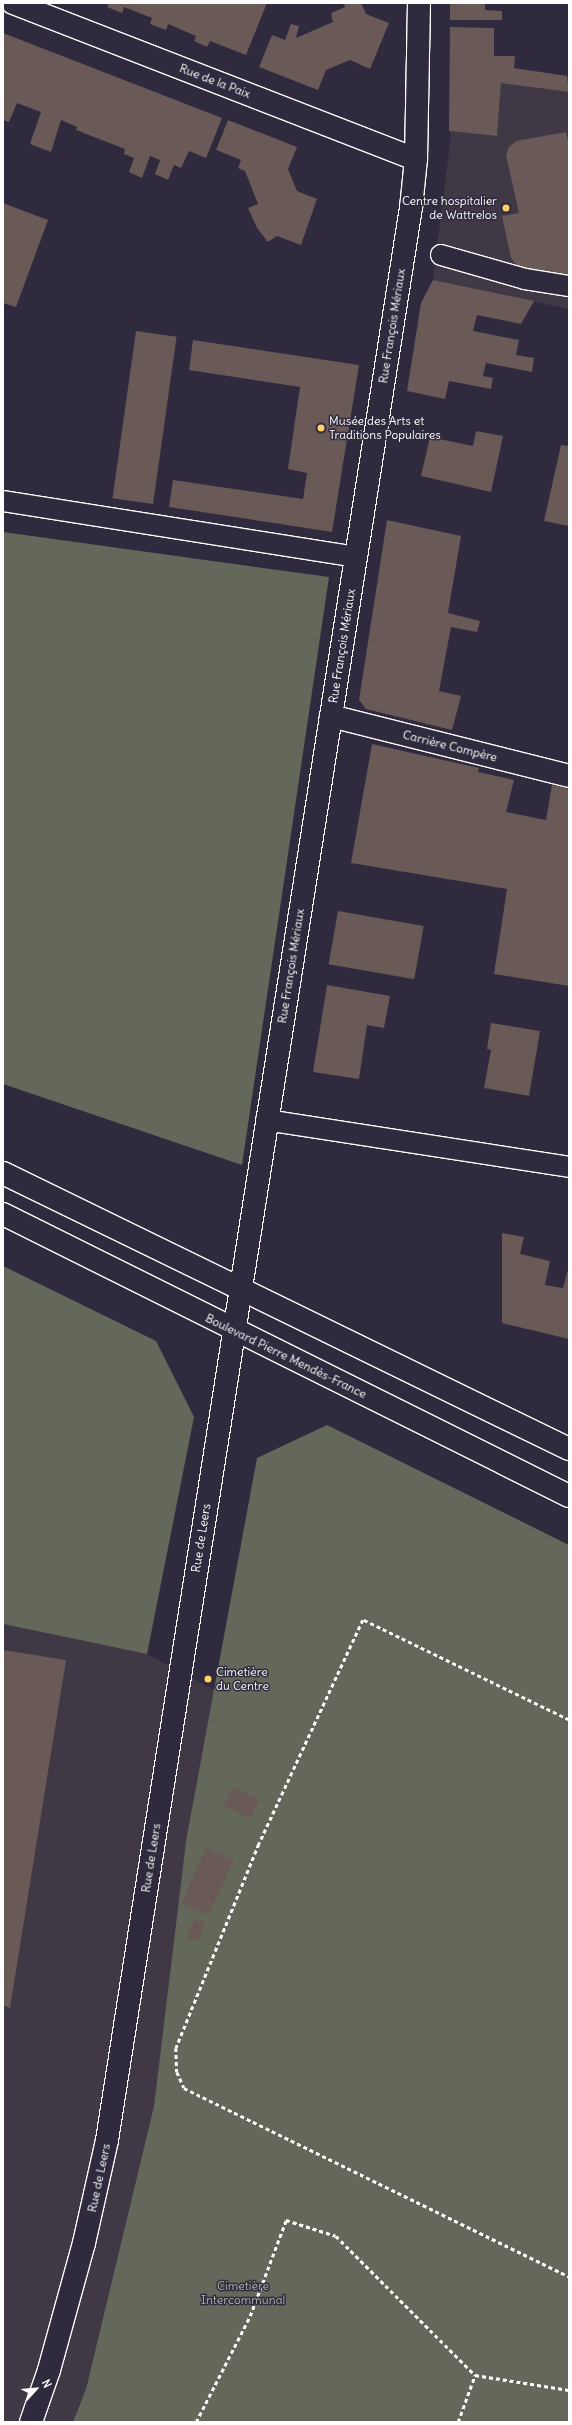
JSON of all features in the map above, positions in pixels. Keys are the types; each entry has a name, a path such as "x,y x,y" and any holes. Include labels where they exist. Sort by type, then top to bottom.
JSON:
{"street":[{"name":"Rue de la Paix","path":"13,3 416,158"},
{"name":"Rue François Mériaux","path":"239,1287 356,557 416,158 419,3"},
{"name":"Carrière Compère","path":"331,716 569,776"},
{"path":"3,1173 569,1449"},
{"name":"Boulevard Pierre Mendès-France","path":"3,1214 233,1330 569,1496"},
{"name":"Rue de Leers","path":"31,2422 49,2370 80,2258 107,2140 239,1287"}],"lane":[{"path":"441,255 525,279 569,286"},
{"path":"3,501 356,557"},
{"path":"266,1120 569,1168"}],"path":[{"path":"569,1720 363,1620 259,1844 176,2048 177,2072 184,2088 569,2277"},
{"path":"196,2422 250,2316 286,2220 336,2236 475,2375 569,2390"},
{"path":"458,2422 475,2375"}],"shaded area":[{"name":"Centre hospitalier de Wattrelos","path":"501,83 569,92 569,309 433,280 451,135 449,131 497,136"},
{"path":"3,1624 147,1654 215,1690 186,1841 154,2106 86,2389 73,2422 3,2422"}],"green space":[{"path":"3,532 329,577 242,1165 3,1084"},
{"path":"3,1266 156,1341 194,1417 147,1654 3,1624"},
{"name":"Cimetière Intercommunal","path":"327,1425 569,1545 569,2422 73,2422 86,2389 154,2106 186,1841 257,1458"}],"building":[{"path":"109,3 267,3 246,55 210,41 207,47 194,41 196,36 168,24 166,30 150,24 152,18 124,7 122,13 107,7"},
{"path":"344,3 361,3 366,14 389,23 370,69 350,60 326,70 318,90 259,67 272,35 285,40 291,24 299,26 296,38 333,22 331,13 345,7"},
{"path":"450,3 485,3 485,10 502,11 502,20 450,20"},
{"path":"450,27 494,28 494,56 515,56 514,68 567,76 569,92 501,83 497,136 449,131"},
{"path":"3,33 222,118 206,158 189,151 181,168 174,165 168,180 155,174 160,160 150,156 142,178 129,172 134,158 124,154 125,149 76,130 77,127 61,120 51,152 30,144 41,112 17,103 9,122 3,120"},
{"path":"228,120 297,147 288,169 297,191 317,199 301,245 277,236 268,242 257,228 248,208 258,204 245,171 238,168 241,160 216,150"},
{"path":"566,132 569,145 569,273 547,278 520,269 511,258 502,216 519,213 506,155 509,147 516,141"},
{"path":"3,203 48,220 16,307 3,303"},
{"path":"433,280 534,301 521,324 477,315 473,331 519,340 516,355 534,358 532,372 486,363 483,376 493,378 491,389 449,381 445,399 407,391 421,303"},
{"path":"136,331 177,337 153,504 112,498"},
{"name":"Musée des Arts et Traditions Populaires","path":"193,340 359,365 332,532 169,507 173,480 303,499 307,473 288,469 300,387 189,370"},
{"path":"476,431 503,436 491,492 421,476 430,437 473,446"},
{"path":"561,445 569,446 569,526 544,521"},
{"path":"387,520 461,536 448,613 480,621 477,632 451,627 439,691 461,696 452,730 366,709 359,700"},
{"path":"372,744 479,768 478,772 514,780 506,812 546,820 552,785 569,789 569,986 494,974 507,889 351,863"},
{"path":"338,911 424,926 414,979 329,964"},
{"path":"327,985 390,996 384,1028 367,1025 359,1079 313,1072"},
{"path":"491,1023 540,1031 529,1096 484,1088 491,1050 487,1049"},
{"path":"502,1233 524,1237 520,1254 550,1261 545,1285 563,1288 569,1266 569,1339 502,1323"},
{"path":"3,1650 66,1660 10,2008 3,2005"},
{"path":"232,1787 259,1799 251,1818 223,1806"},
{"path":"206,1848 233,1860 209,1915 182,1903"},
{"path":"195,1918 206,1923 197,1942 186,1937"}],"place":[{"name":"Centre hospitalier de Wattrelos","path":"506,208"},
{"name":"Musée des Arts et Traditions Populaires","path":"321,428"},
{"name":"Cimetière du Centre","path":"208,1679"}]}
